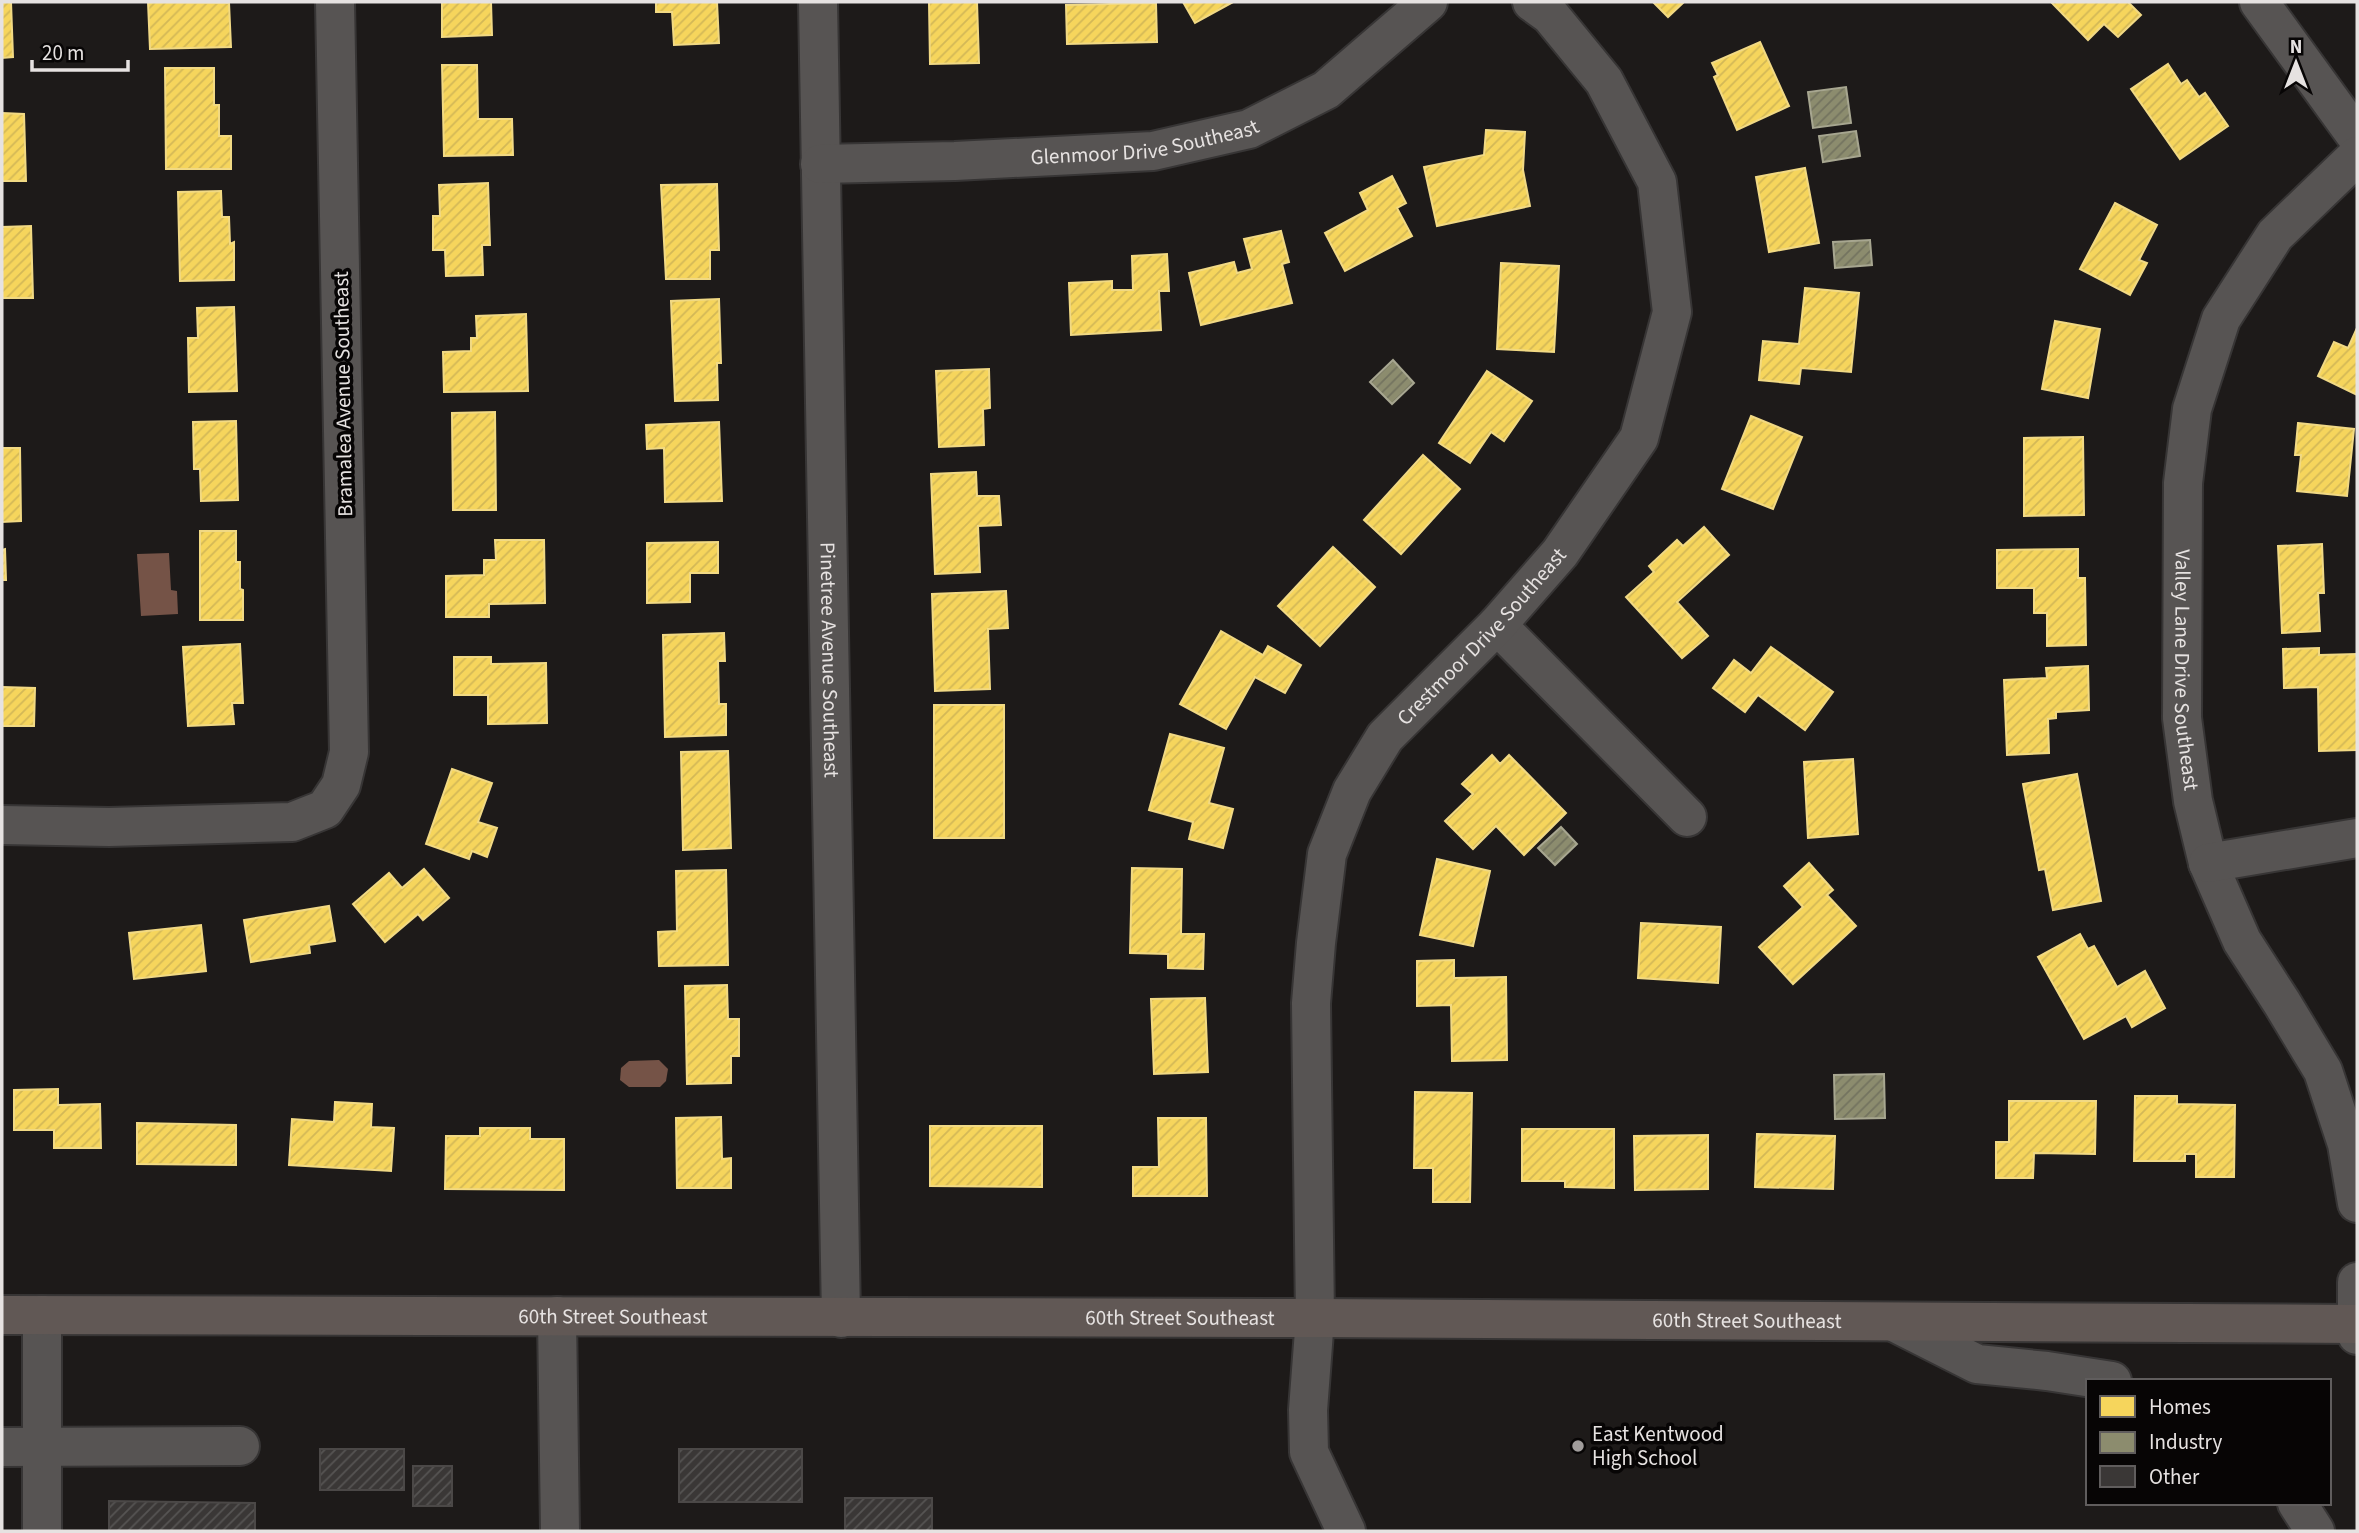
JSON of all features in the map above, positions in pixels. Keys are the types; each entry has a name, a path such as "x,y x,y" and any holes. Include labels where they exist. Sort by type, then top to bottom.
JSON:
{"main road":[{"name":"60th Street Southeast","path":"2,1315 2357,1324"}],"street":[{"name":"Bramalea Avenue Southeast","path":"2,825 109,827 292,822 325,809 341,785 349,752 335,2"},
{"name":"Pinetree Avenue Southeast","path":"818,2 841,1318"},
{"name":"Glenmoor Drive Southeast","path":"820,164 955,161 1153,151 1249,129 1326,90 1428,2"},
{"name":"Crestmoor Drive Southeast","path":"1346,1531 1309,1452 1308,1410 1315,1318 1311,1003 1327,854 1352,791 1385,737 1497,625 1560,553 1639,438 1672,312 1657,182 1604,81 1550,15 1532,2"},
{"path":"2259,2 2357,137"},
{"name":"Valley Lane Drive Southeast","path":"2357,156 2275,235 2221,319 2192,409 2183,483 2182,718 2193,801 2208,863 2242,941 2323,1071 2347,1144 2357,1203"},
{"path":"1497,625 1687,817"},
{"path":"2208,863 2357,838"},
{"path":"2357,1282 2357,1335"},
{"path":"42,1315 42,1531"},
{"path":"557,1316 559,1531"},
{"path":"1894,1322 1977,1364 2099,1379"},
{"path":"2,1447 240,1446"},
{"path":"2298,1505 2315,1531"},
{"path":"1346,1531 1371,1531"}],"shaded area":[{"path":"169,553 171,590 177,591 178,614 141,616 137,554"},
{"path":"659,1060 668,1069 666,1081 660,1087 629,1087 620,1080 621,1068 629,1061"}],"building: Homes":[{"path":"2,2 11,2 13,57 2,58"},
{"path":"148,2 229,3 231,47 150,49"},
{"path":"442,2 491,2 492,35 442,37"},
{"path":"656,2 717,2 719,43 674,45 672,12 656,12"},
{"path":"929,2 977,2 979,63 930,64"},
{"path":"1183,2 1233,2 1195,23"},
{"path":"1653,2 1684,2 1668,17"},
{"path":"2051,2 2128,2 2141,15 2118,37 2104,24 2088,40"},
{"path":"1156,3 1157,42 1067,44 1066,5"},
{"path":"1760,42 1789,106 1737,130 1714,77 1718,75 1712,63"},
{"path":"2168,64 2181,84 2187,80 2199,97 2205,93 2228,126 2180,159 2131,89"},
{"path":"442,65 477,65 478,119 512,119 513,155 444,156"},
{"path":"165,68 214,68 214,105 219,105 219,136 231,136 231,169 166,169"},
{"path":"2,113 24,114 26,181 2,181"},
{"path":"1486,130 1525,132 1523,170 1530,206 1437,226 1424,167 1484,155"},
{"path":"1805,168 1819,243 1769,252 1756,177"},
{"path":"1392,176 1406,203 1397,208 1412,236 1345,271 1325,233 1368,210 1360,193"},
{"path":"488,183 490,245 482,245 483,275 446,276 445,250 433,250 433,216 440,216 439,185"},
{"path":"717,184 719,250 710,250 710,279 666,279 661,185"},
{"path":"221,191 222,217 229,217 230,244 234,242 234,280 180,281 178,192"},
{"path":"2115,203 2157,225 2139,260 2147,263 2130,295 2080,269"},
{"path":"31,226 33,298 2,298 2,227"},
{"path":"1281,231 1289,262 1282,264 1292,303 1201,325 1189,273 1234,262 1237,273 1252,269 1244,239"},
{"path":"1167,254 1169,291 1159,291 1161,330 1071,335 1069,283 1112,281 1112,290 1133,290 1132,256"},
{"path":"1501,263 1559,266 1554,352 1497,349"},
{"path":"1805,288 1859,293 1851,372 1801,368 1799,384 1759,380 1763,341 1799,344"},
{"path":"719,299 721,363 717,363 718,400 675,401 671,301"},
{"path":"234,307 237,391 189,392 188,338 198,338 197,308"},
{"path":"526,314 528,391 444,392 443,352 471,351 471,338 477,338 476,316"},
{"path":"2055,321 2100,329 2088,398 2042,389"},
{"path":"2357,328 2357,395 2318,376 2334,342 2348,348"},
{"path":"989,369 990,408 983,409 984,445 939,447 936,371"},
{"path":"1487,371 1532,401 1504,441 1491,432 1470,463 1439,443"},
{"path":"495,412 496,510 453,510 452,413"},
{"path":"1751,416 1802,437 1773,509 1722,489"},
{"path":"236,421 238,500 201,501 200,469 194,469 193,422"},
{"path":"719,422 722,501 665,502 664,448 647,449 646,425"},
{"path":"2298,423 2354,429 2347,496 2297,491 2301,455 2295,455"},
{"path":"2083,437 2084,515 2024,516 2024,438"},
{"path":"2,448 20,448 21,521 2,522"},
{"path":"1423,455 1460,489 1401,554 1364,520"},
{"path":"976,472 977,496 999,496 1001,525 978,526 980,572 935,574 931,474"},
{"path":"1704,527 1729,555 1677,602 1708,636 1682,658 1626,597 1654,572 1649,566 1677,540 1683,546"},
{"path":"200,531 236,531 236,562 240,562 243,620 200,620"},
{"path":"495,540 544,540 545,603 489,604 489,617 446,617 446,576 484,575 484,560 496,560"},
{"path":"718,542 718,573 690,573 690,602 647,603 647,543"},
{"path":"2322,544 2324,593 2318,593 2320,631 2282,633 2278,546"},
{"path":"1333,547 1375,587 1320,646 1278,606"},
{"path":"5,549 6,580 2,580 2,550"},
{"path":"2078,549 2078,578 2085,578 2086,645 2047,646 2047,613 2034,613 2034,588 1997,588 1997,550"},
{"path":"1006,591 1008,628 988,629 990,689 935,691 932,594"},
{"path":"1221,631 1263,655 1268,646 1301,665 1285,693 1255,677 1226,729 1180,704"},
{"path":"724,633 725,661 718,661 719,704 726,704 726,735 665,737 663,635"},
{"path":"240,644 243,703 232,703 234,724 188,726 183,647"},
{"path":"1771,647 1833,692 1805,730 1758,695 1745,712 1713,688 1734,660 1751,673"},
{"path":"2319,648 2319,655 2357,654 2357,750 2319,751 2318,687 2284,688 2283,649"},
{"path":"454,657 491,657 491,664 546,663 547,723 488,724 488,695 454,695"},
{"path":"2088,666 2089,710 2056,712 2056,718 2048,719 2049,753 2007,755 2004,680 2047,678 2046,668"},
{"path":"2,687 35,688 34,726 2,726"},
{"path":"934,705 1004,705 1004,838 934,838"},
{"path":"1170,734 1224,748 1209,803 1233,809 1223,848 1189,839 1193,822 1149,810"},
{"path":"728,751 731,848 683,850 681,752"},
{"path":"1492,755 1500,764 1509,755 1566,813 1524,855 1496,826 1473,849 1445,821 1473,794 1462,784"},
{"path":"1853,759 1858,834 1808,838 1804,762"},
{"path":"452,769 492,783 478,822 497,828 487,857 472,851 469,859 426,844"},
{"path":"2077,774 2101,901 2053,910 2045,869 2039,870 2023,784"},
{"path":"1437,859 1490,871 1473,946 1420,935"},
{"path":"1809,863 1833,890 1827,895 1856,926 1793,984 1759,947 1803,907 1784,886"},
{"path":"1132,868 1182,869 1181,934 1204,934 1203,969 1168,968 1168,954 1130,953"},
{"path":"424,869 449,898 423,920 418,914 385,942 353,904 389,873 402,888"},
{"path":"726,870 728,965 659,966 658,932 677,931 676,871"},
{"path":"329,906 335,941 309,945 310,953 251,962 244,920"},
{"path":"1641,923 1721,927 1718,983 1638,978"},
{"path":"201,925 206,971 134,979 129,933"},
{"path":"2080,934 2088,949 2094,946 2117,987 2145,971 2165,1008 2132,1027 2126,1016 2084,1039 2038,957"},
{"path":"1454,960 1454,978 1506,977 1507,1060 1452,1061 1451,1005 1417,1006 1417,961"},
{"path":"727,985 728,1019 739,1019 739,1056 731,1056 731,1083 687,1084 685,986"},
{"path":"1205,998 1208,1072 1154,1074 1151,999"},
{"path":"58,1089 58,1105 100,1104 101,1148 54,1148 54,1130 14,1130 14,1090"},
{"path":"1415,1092 1472,1093 1470,1202 1433,1202 1433,1168 1414,1168"},
{"path":"2135,1096 2177,1096 2177,1104 2235,1105 2234,1177 2196,1177 2196,1154 2185,1154 2185,1161 2134,1161"},
{"path":"2009,1101 2096,1101 2095,1154 2034,1153 2033,1178 1996,1178 1996,1142 2009,1142"},
{"path":"335,1102 372,1104 371,1127 394,1128 391,1171 289,1165 292,1119 334,1122"},
{"path":"721,1117 722,1159 731,1158 731,1188 677,1188 676,1118"},
{"path":"1158,1118 1206,1118 1207,1196 1133,1196 1133,1167 1159,1167"},
{"path":"137,1123 236,1125 236,1165 137,1164"},
{"path":"930,1126 1042,1126 1042,1187 930,1186"},
{"path":"480,1128 530,1128 530,1139 564,1139 564,1190 445,1189 446,1136 480,1136"},
{"path":"1522,1129 1614,1129 1614,1188 1565,1187 1565,1181 1522,1181"},
{"path":"1757,1134 1835,1136 1833,1189 1755,1187"},
{"path":"1708,1135 1708,1189 1635,1190 1634,1136"}],"building: Industry":[{"path":"1846,87 1851,123 1813,128 1808,92"},
{"path":"1856,131 1860,156 1823,162 1819,136"},
{"path":"1870,240 1872,265 1835,268 1833,242"},
{"path":"1393,360 1414,383 1392,404 1370,382"},
{"path":"1561,827 1577,844 1555,865 1538,848"},
{"path":"1884,1074 1885,1118 1835,1119 1834,1075"}],"building: Other":[{"path":"320,1449 404,1449 404,1490 320,1490"},
{"path":"679,1449 802,1449 802,1502 679,1502"},
{"path":"413,1466 452,1466 452,1506 413,1506"},
{"path":"845,1498 932,1498 932,1531 845,1531"},
{"path":"109,1501 255,1503 255,1531 109,1531"}],"place":[{"name":"East Kentwood High School","path":"1578,1446"}]}
